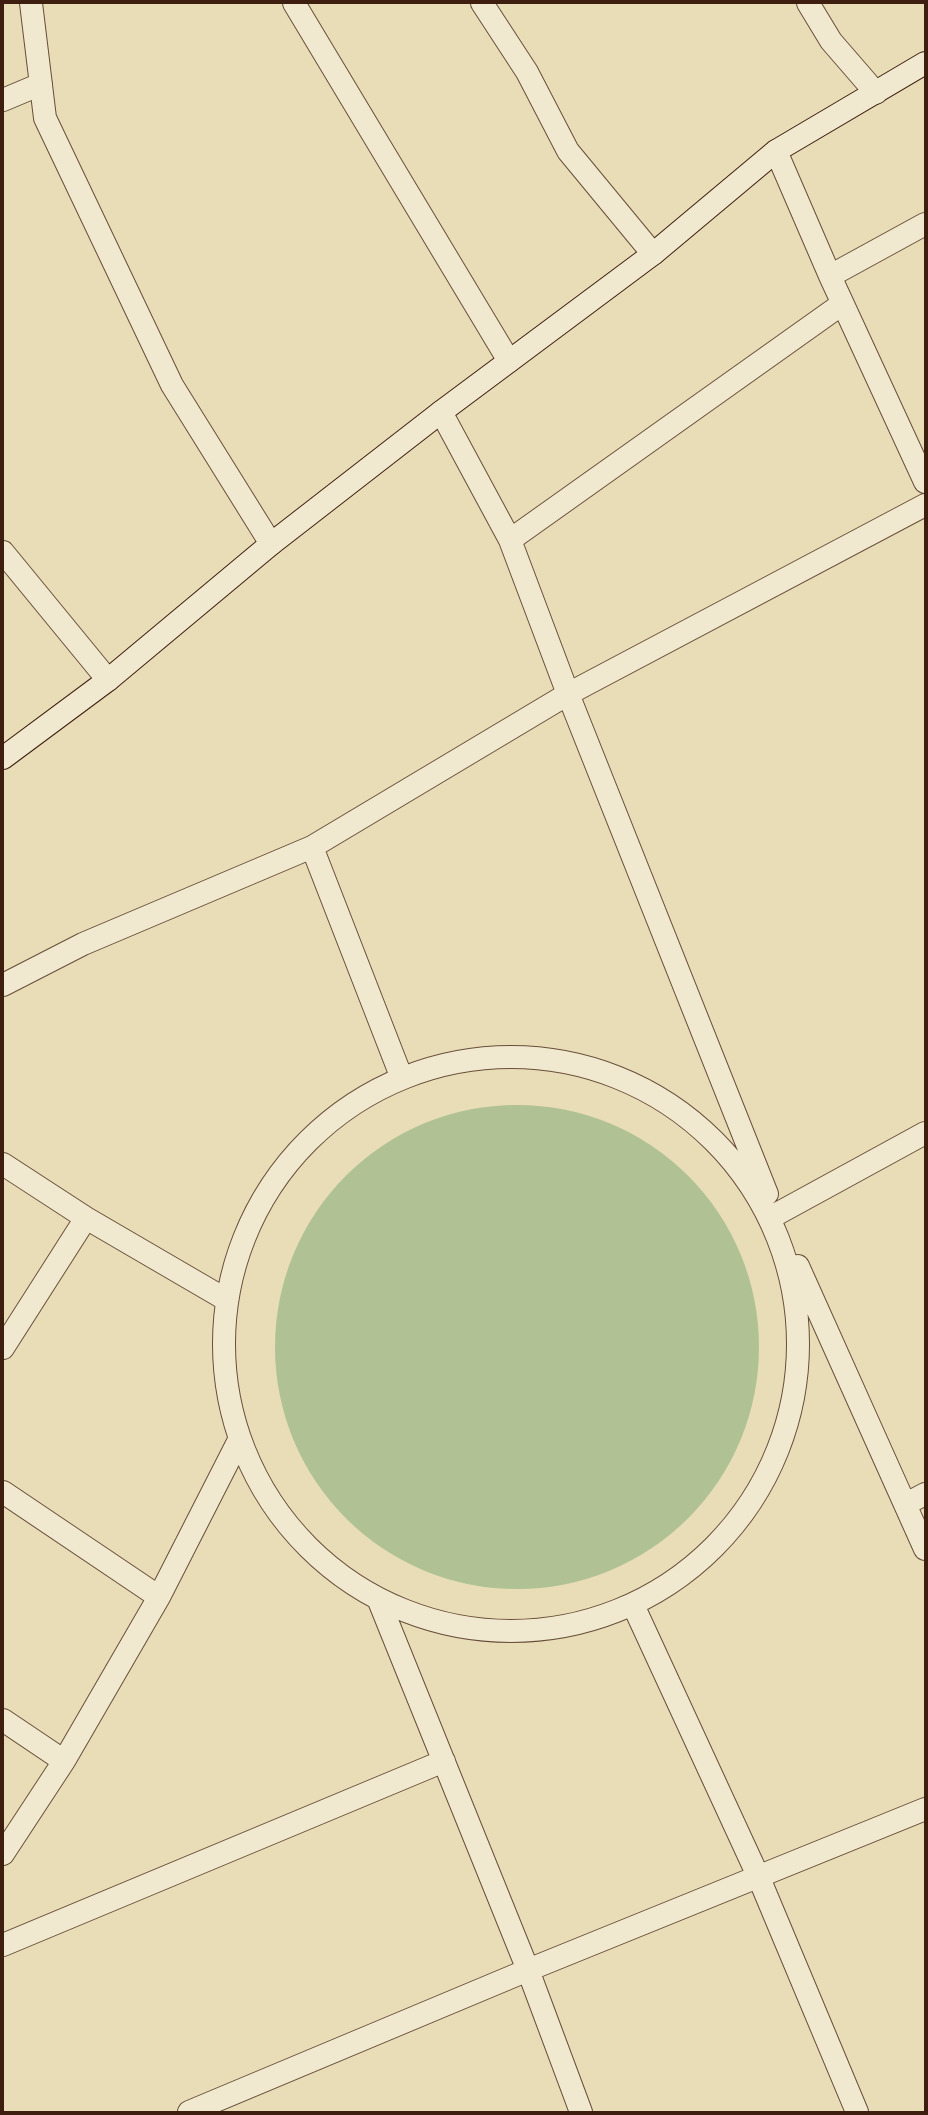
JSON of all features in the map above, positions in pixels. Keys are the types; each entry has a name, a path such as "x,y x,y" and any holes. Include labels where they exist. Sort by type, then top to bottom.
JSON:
{"street":[{"path":"31,3 46,118 172,385 272,544"},
{"path":"294,3 509,361"},
{"path":"482,3 527,72 568,151 653,254"},
{"path":"808,3 831,41 876,93"},
{"path":"3,758 108,680 272,544 441,412 653,254 776,151 925,63"},
{"path":"3,100 41,84"},
{"path":"776,151 842,304 925,482"},
{"path":"830,276 925,224"},
{"path":"510,540 842,304"},
{"path":"441,412 510,540 568,694 775,1215 925,1549"},
{"path":"3,985 83,944 312,847 568,694 925,505"},
{"path":"3,552 108,680"},
{"path":"312,847 401,1076"},
{"path":"481,1056 563,1060 642,1086 709,1134 775,1215 795,1288 798,1384 770,1476 713,1553 634,1607 550,1631 486,1630 462,1629 379,1601 319,1560 272,1505 239,1440 223,1371 225,1299 256,1206 317,1128 401,1076 481,1056"},
{"path":"775,1215 925,1133"},
{"path":"3,1164 86,1218 225,1299"},
{"path":"3,1348 86,1218"},
{"path":"3,1854 64,1761 160,1597 239,1440"},
{"path":"3,1492 160,1597"},
{"path":"906,1504 925,1494"},
{"path":"379,1601 528,1970 581,2112"},
{"path":"634,1607 759,1878 857,2112"},
{"path":"3,1720 64,1761"},
{"path":"3,1945 444,1761"},
{"path":"189,2112 528,1970 759,1878 925,1809"}],"green space":[{"path":"517,1105 541,1106 564,1110 587,1115 610,1123 651,1146 671,1160 688,1176 704,1193 718,1213 741,1254 749,1277 754,1300 758,1323 758,1371 754,1394 749,1417 741,1440 718,1481 704,1501 688,1518 671,1534 651,1548 610,1571 587,1579 564,1584 541,1588 517,1589 493,1588 470,1584 447,1579 424,1571 383,1548 363,1534 346,1518 330,1501 316,1481 293,1440 285,1417 280,1394 276,1371 275,1347 276,1323 280,1300 285,1277 293,1254 316,1213 330,1193 346,1176 363,1160 383,1146 424,1123 447,1115 470,1110 493,1106"}]}
